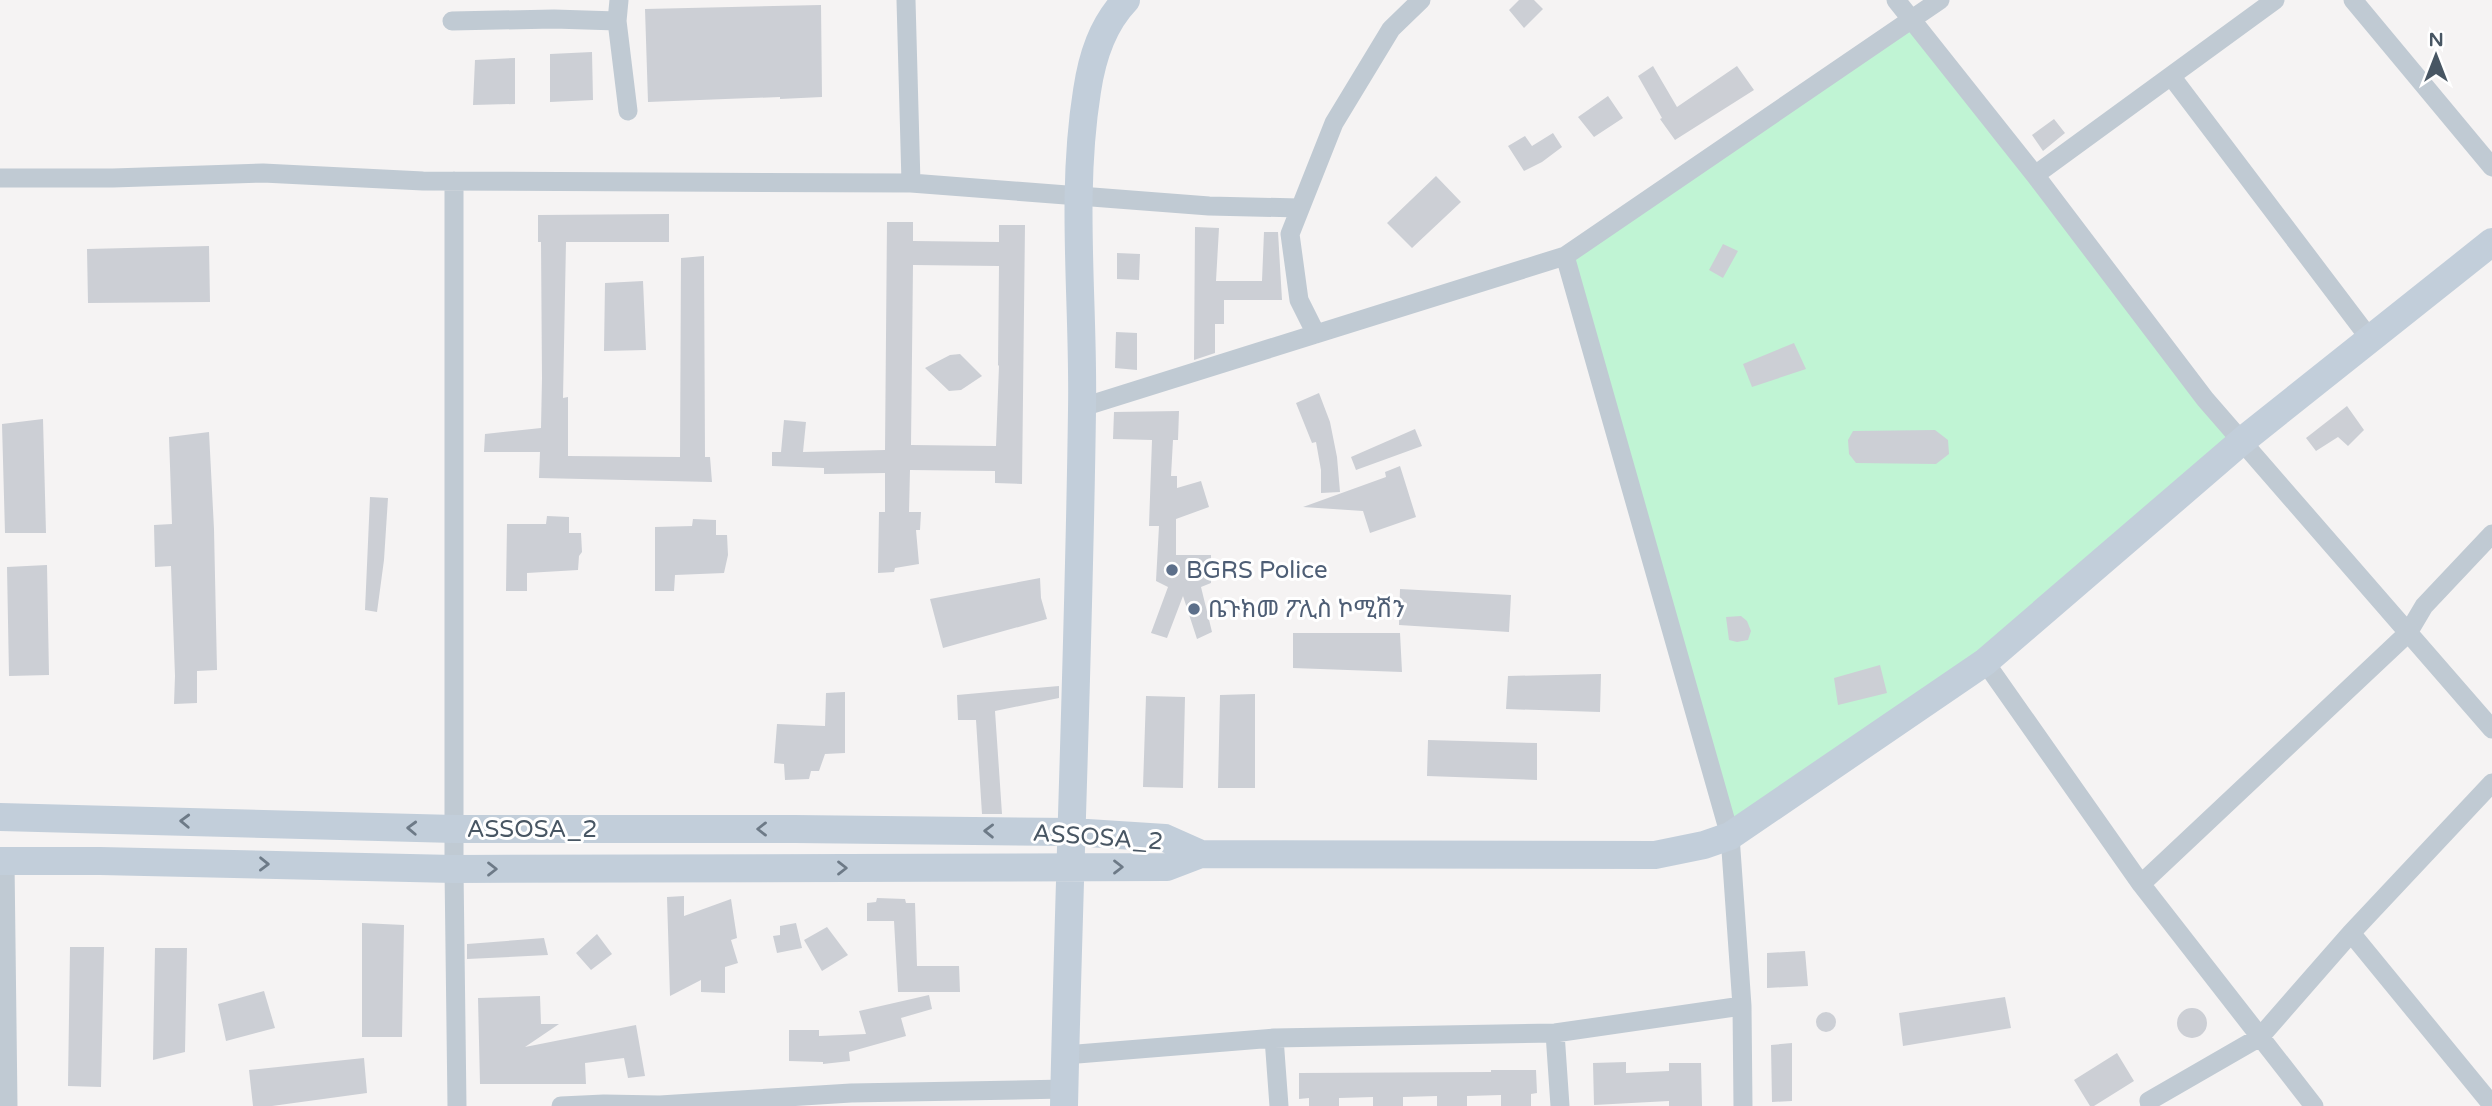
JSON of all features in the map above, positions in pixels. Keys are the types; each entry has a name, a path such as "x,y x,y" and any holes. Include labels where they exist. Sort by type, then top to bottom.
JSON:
{"street":[{"path":"619,0 617,21 628,111"},
{"path":"906,0 911,183"},
{"path":"561,1106 1065,1098 1083,407 1077,196 1086,93 1092,58 1112,15 1126,0"},
{"path":"1316,334 1299,300 1290,234 1334,123 1391,29 1421,0"},
{"path":"1896,0 2035,175 2197,388 2492,729"},
{"path":"1083,407 1565,256 1940,0"},
{"path":"2035,175 2275,0"},
{"path":"2353,0 2492,167"},
{"path":"452,21 617,21"},
{"path":"2171,76 2370,339"},
{"path":"0,178 113,178 263,173 454,181 911,183 1209,206 1299,208"},
{"path":"454,181 454,869 457,1106"},
{"path":"1201,854 1655,855 1704,845 1730,836 1985,662 2242,441 2492,242"},
{"path":"1565,256 1730,836 1742,1006 1743,1106"},
{"path":"2141,884 2408,633 2424,606 2492,534"},
{"path":"1985,662 2141,884 2314,1106"},
{"path":"2150,1106 2149,1101 2260,1037 2351,933 2492,783"},
{"name":"ASSOSA_2","path":"0,817 455,829 1072,832 1165,838 1201,854"},
{"path":"98,818 100,860"},
{"name":"ASSOSA_2","path":"2,861 100,860 454,869 1072,868 1167,867 1201,854"},
{"path":"2,861 8,1106"},
{"path":"2351,933 2492,1105"},
{"path":"1065,1055 1274,1038 1556,1033 1742,1006"},
{"path":"1556,1033 1560,1106"},
{"path":"1274,1038 1279,1106"}],"green space":[{"path":"1916,24 2247,441 1976,671 1727,831 1566,258"}],"building":[{"path":"1519,0 1534,0 1543,9 1524,28 1509,10"},
{"path":"821,5 822,97 648,102 645,9"},
{"path":"592,52 593,100 550,102 550,54"},
{"path":"515,58 515,104 473,105 475,60"},
{"path":"1653,66 1677,107 1737,66 1754,90 1675,140 1660,119 1662,118 1638,76"},
{"path":"1608,96 1623,118 1594,137 1578,117"},
{"path":"2054,119 2065,133 2043,151 2032,135"},
{"path":"1553,133 1562,147 1524,171 1508,146 1525,136 1532,146"},
{"path":"1436,176 1461,202 1412,248 1387,223"},
{"path":"669,214 669,242 566,242 563,398 568,397 568,456 680,457 681,258 704,256 705,457 710,457 712,482 539,478 540,452 484,452 485,434 541,428 541,242 538,242 538,215"},
{"path":"887,222 913,222 913,241 999,242 999,225 1025,225 1022,484 995,483 995,471 910,470 909,512 921,512 920,530 916,530 919,564 895,568 894,572 878,573 879,512 885,512 885,473 824,474 824,468 772,466 772,452 781,452 784,420 806,422 803,452 885,450","holes":["913,265 999,266 996,446 911,445"]},
{"path":"1195,227 1219,228 1216,281 1262,281 1264,232 1278,232 1282,300 1224,300 1224,324 1215,324 1215,353 1194,360"},
{"path":"1723,244 1738,251 1723,278 1709,270"},
{"path":"209,246 210,302 88,303 87,249"},
{"path":"1117,253 1140,254 1139,280 1117,279"},
{"path":"643,281 646,350 604,351 605,283"},
{"path":"1116,332 1137,333 1137,370 1115,368"},
{"path":"1794,343 1806,369 1752,387 1743,364"},
{"path":"960,354 982,376 961,390 949,391 925,368 950,355"},
{"path":"1319,393 1330,422 1340,492 1321,493 1321,470 1316,442 1312,443 1296,403"},
{"path":"2347,406 2364,430 2348,446 2338,437 2316,451 2306,438"},
{"path":"1179,411 1178,440 1173,440 1171,476 1177,476 1177,488 1201,481 1209,507 1176,519 1176,555 1211,555 1211,583 1201,587 1212,632 1197,639 1183,596 1167,638 1151,633 1168,587 1156,581 1159,526 1149,526 1152,440 1113,439 1114,412"},
{"path":"43,419 46,533 5,533 2,424"},
{"path":"1415,429 1422,446 1356,470 1351,457"},
{"path":"1935,430 1948,440 1949,454 1936,464 1856,463 1849,454 1848,440 1853,431"},
{"path":"209,432 217,670 197,671 197,703 174,704 171,566 155,567 154,525 172,524 169,437"},
{"path":"1400,466 1416,517 1370,533 1363,511 1303,507 1386,477 1385,472"},
{"path":"370,497 388,498 377,612 365,610"},
{"path":"547,516 569,517 569,533 581,533 582,552 578,570 527,573 527,591 506,591 507,524 546,524"},
{"path":"693,519 716,520 716,535 727,535 728,555 724,573 675,575 674,591 655,591 655,527 692,526"},
{"path":"47,565 49,675 9,676 7,567"},
{"path":"1040,578 1041,598 1047,619 943,648 930,599"},
{"path":"1400,589 1511,595 1509,632 1399,625"},
{"path":"1741,616 1747,621 1751,631 1748,640 1729,640 1726,617"},
{"path":"1293,633 1400,633 1402,672 1293,668"},
{"path":"1880,665 1887,693 1838,705 1834,678"},
{"path":"1601,674 1600,712 1506,709 1508,676"},
{"path":"1059,686 1059,698 995,711 1002,814 982,814 976,720 958,720 957,695"},
{"path":"845,692 845,753 825,754 819,771 811,771 809,779 785,780 784,764 774,763 777,724 825,726 826,693"},
{"path":"1255,694 1255,788 1218,788 1220,695"},
{"path":"1146,696 1185,697 1183,788 1143,787"},
{"path":"1428,740 1537,743 1537,780 1427,776"},
{"path":"684,896 684,916 731,899 737,938 731,940 738,963 725,967 725,993 701,992 701,980 670,996 667,897"},
{"path":"877,898 905,899 906,903 915,903 917,966 959,966 960,992 898,992 894,921 867,921 867,903 876,902"},
{"path":"362,923 404,925 402,1037 362,1037"},
{"path":"796,923 802,948 777,953 773,936 780,935 780,926"},
{"path":"827,927 848,955 822,971 804,940"},
{"path":"597,934 612,954 591,970 576,953"},
{"path":"544,938 548,955 467,959 467,944"},
{"path":"70,947 104,947 101,1087 68,1086"},
{"path":"155,948 187,948 185,1052 153,1060"},
{"path":"1805,951 1808,986 1767,988 1767,953"},
{"path":"264,991 275,1028 226,1041 218,1004"},
{"path":"929,995 932,1009 901,1018 906,1036 849,1052 850,1061 823,1064 789,1061 789,1030 819,1030 819,1036 866,1034 859,1011"},
{"path":"540,996 541,1024 559,1024 525,1047 636,1025 645,1076 628,1078 624,1058 585,1063 586,1084 480,1084 478,998"},
{"path":"2005,997 2011,1028 1903,1046 1899,1013"},
{"path":"2192,1008 2203,1012 2207,1023 2203,1034 2192,1038 2181,1034 2177,1023 2181,1012"},
{"path":"1826,1012 1833,1015 1836,1022 1833,1029 1826,1032 1819,1029 1816,1022 1819,1015"},
{"path":"1792,1043 1792,1101 1772,1102 1771,1045"},
{"path":"2117,1053 2134,1081 2090,1106 2074,1080"},
{"path":"364,1058 367,1093 272,1106 253,1106 249,1070"},
{"path":"1626,1062 1626,1073 1669,1071 1669,1063 1701,1063 1702,1106 1669,1106 1669,1101 1594,1105 1593,1063"},
{"path":"1536,1070 1537,1093 1531,1094 1531,1106 1501,1106 1501,1095 1467,1096 1467,1106 1437,1106 1437,1096 1403,1097 1403,1106 1373,1106 1373,1097 1339,1098 1339,1106 1309,1106 1309,1098 1299,1099 1299,1073"}],"place":[{"name":"BGRS Police","path":"1172,570"},
{"name":"ቤጉክመ ፖሊስ ኮሚሽን","path":"1194,609"}]}
